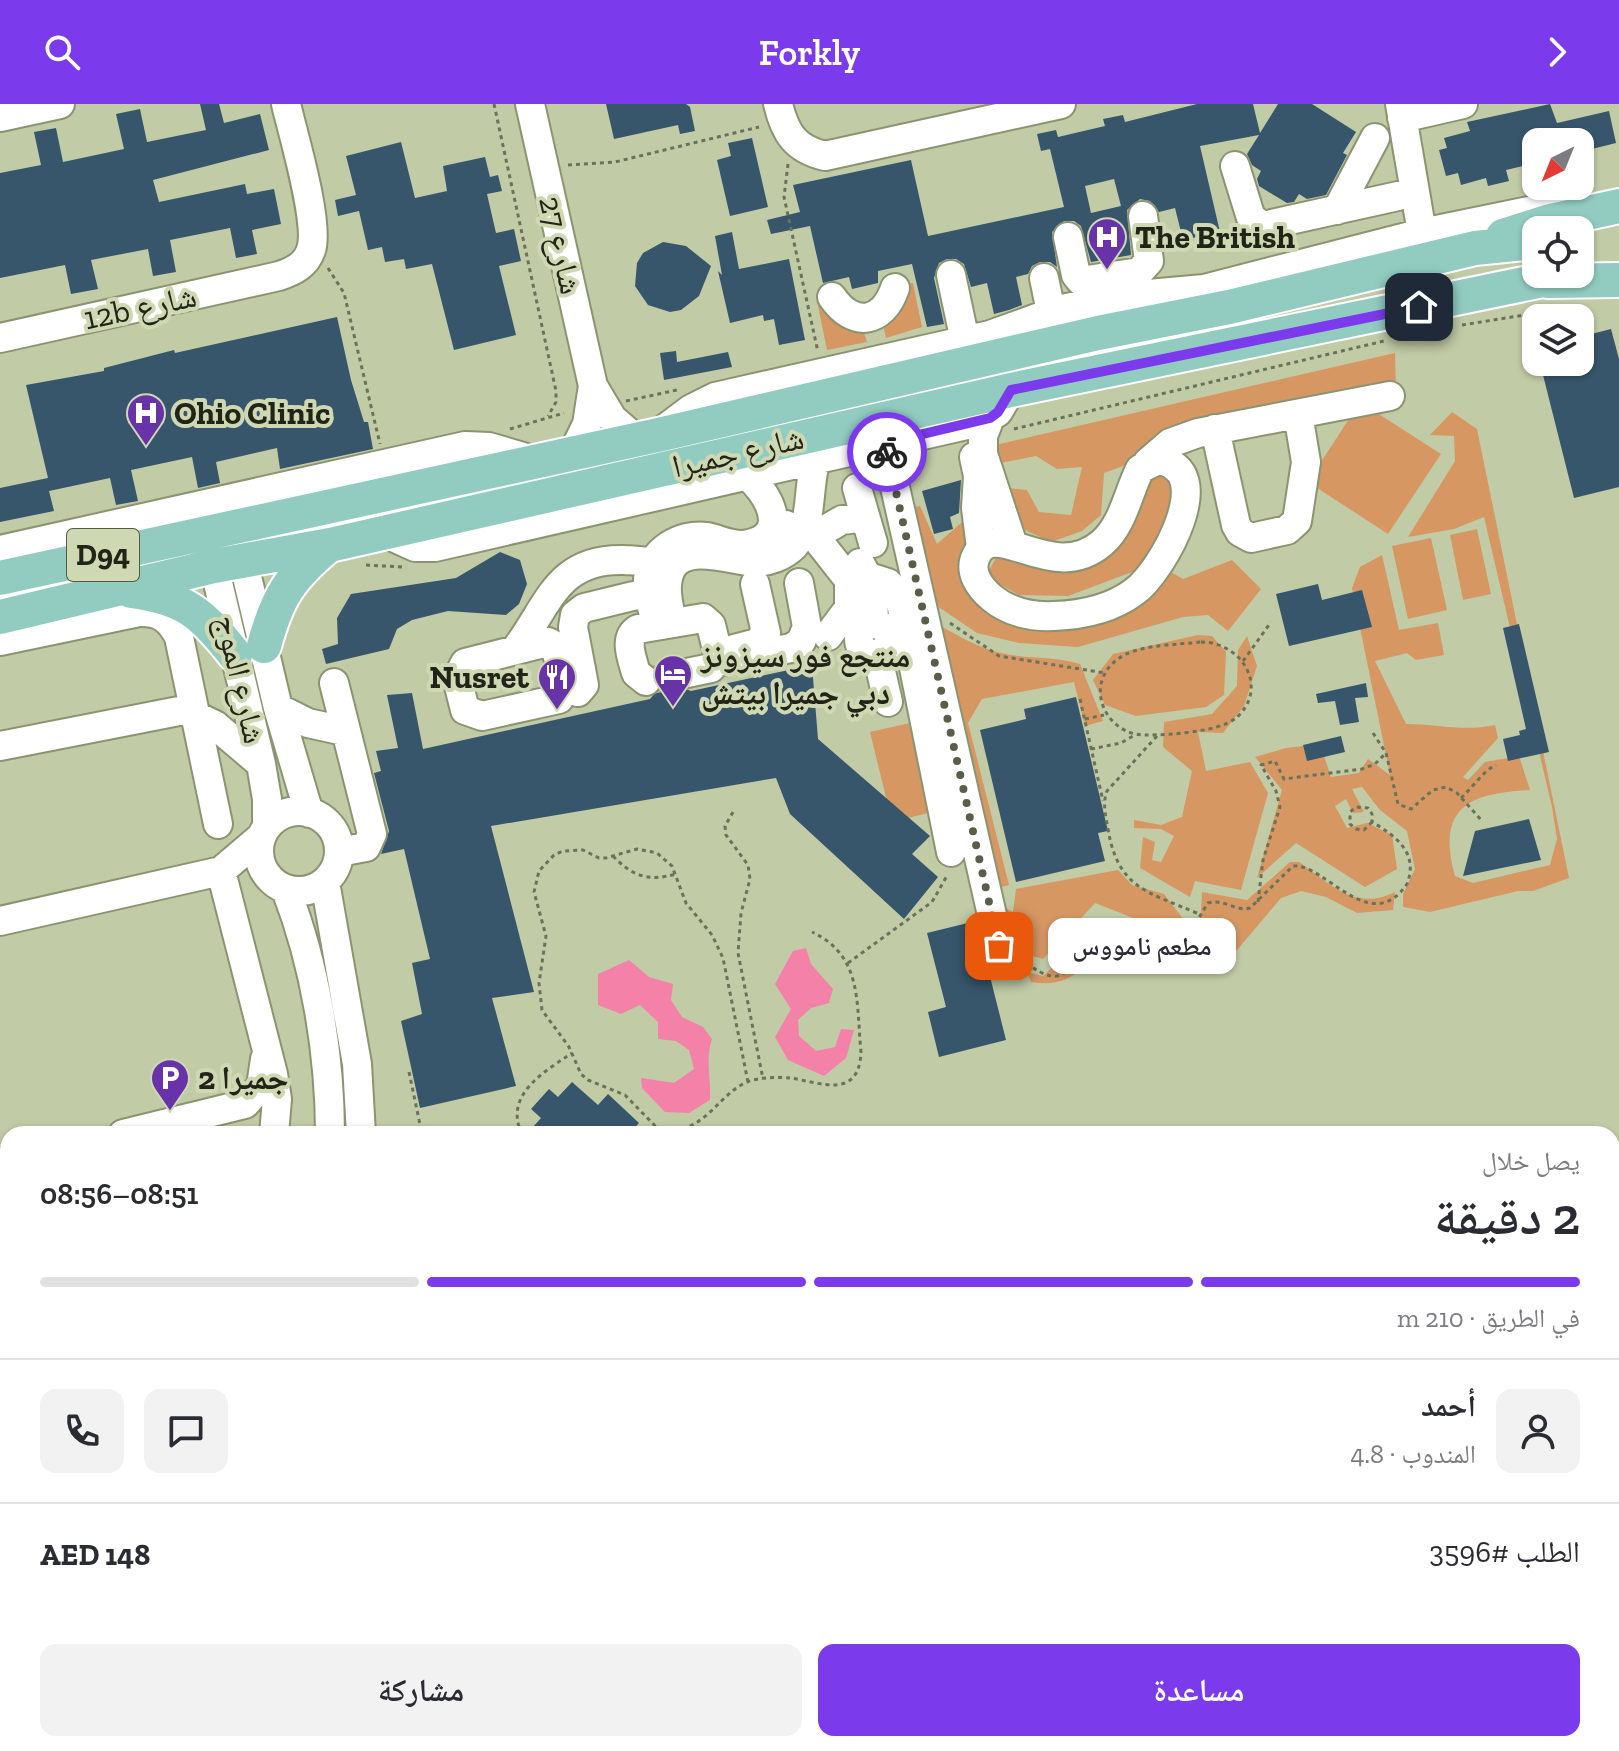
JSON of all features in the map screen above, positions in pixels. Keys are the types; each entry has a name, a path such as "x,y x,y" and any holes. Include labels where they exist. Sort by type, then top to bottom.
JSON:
{"main road":[{"path":"1475,248 1550,221 1619,206"},
{"path":"1594,233 1619,229"},
{"name":"شارع جميرا","path":"0,578 647,437 1098,333 1229,307 1475,248 1522,243"},
{"path":"1594,269 1619,264"},
{"name":"شارع جميرا","path":"1594,279 1619,280"},
{"name":"شارع جميرا","path":"0,617 229,563 330,545 1011,390 1522,285"},
{"path":"115,589 157,595 186,605 250,650 295,575 330,545"}],"street":[{"path":"0,117 60,104"},
{"path":"286,104 313,227 310,253"},
{"name":"شارع 27","path":"530,104 593,386 612,418 647,437"},
{"path":"786,123 825,156 1061,104"},
{"path":"1422,233 1401,111 1463,104"},
{"path":"1320,260 1324,213 1375,138"},
{"path":"1235,166 1248,213 1258,224 1269,226 1398,196"},
{"path":"647,437 715,397 1008,330 1051,312 1084,293 1146,282 1204,289 1422,233 1619,194"},
{"path":"1143,216 1149,261 1146,282"},
{"path":"1068,237 1076,275 1084,293"},
{"name":"12b شارع","path":"0,338 279,276 292,272 310,253"},
{"path":"951,275 965,341"},
{"path":"1044,278 1051,312"},
{"path":"832,297 848,314 872,316 886,307 895,288"},
{"path":"872,316 881,359"},
{"name":"شارع 27","path":"573,453 587,424 593,386"},
{"path":"1011,390 987,427 976,508 981,548 973,567 978,582 990,596 1014,611 1071,616 1114,604 1146,582 1166,555 1179,525 1186,485 1183,475 1187,452 1207,431"},
{"path":"981,548 996,541 1052,558 1083,555 1101,544 1114,529 1140,469 1170,443 1207,431 1390,396"},
{"path":"1207,431 1238,529 1251,538 1287,530 1297,521 1306,462 1298,414"},
{"path":"382,532 415,547 435,547 953,427 987,427"},
{"path":"953,427 998,492 1013,545"},
{"path":"885,443 999,946"},
{"path":"0,550 465,446 489,447 533,460"},
{"path":"817,457 810,484 812,535 817,563 835,583 836,607 825,631"},
{"path":"1148,462 1168,461 1183,475"},
{"path":"664,624 651,581 672,543 690,537 750,544 769,530 773,519 765,491 744,473"},
{"path":"562,696 565,684 552,643 461,666 457,678 465,710 482,716 555,701 576,693 584,685 573,627 575,615 584,608 651,581 685,558 701,553 756,562 770,560 842,520 866,527 857,488"},
{"path":"773,519 812,535 862,565 869,577 874,599 874,624 885,629 890,641 888,647 877,654 888,702"},
{"name":"شارع الموج","path":"221,529 250,650 267,799 264,832"},
{"path":"515,650 551,592 571,574 602,561 651,581"},
{"path":"544,643 547,621 555,601 567,586 584,576 604,571 651,581"},
{"path":"869,577 888,583 900,598 951,852"},
{"path":"718,658 791,648 801,642 807,627 799,583"},
{"path":"687,673 711,668 718,658 764,638 765,629 755,584"},
{"path":"0,641 139,612 158,614 173,626 179,637 192,712 218,824"},
{"path":"646,681 636,673 629,637 638,629 699,617 707,619 718,658"},
{"name":"شارع الموج","path":"250,650 278,708 309,813"},
{"path":"334,683 372,834 366,847 339,852"},
{"path":"278,708 308,723 344,731"},
{"path":"0,746 175,710 192,712 221,729 261,764"},
{"path":"0,921 221,871 283,889 313,889 333,873 339,852 331,827 309,813 286,813 221,871"},
{"path":"264,832 259,860 264,871 283,889 297,923 316,1006 330,1126"},
{"path":"221,871 266,1046 277,1099 275,1126"},
{"path":"325,882 357,1064 361,1126"},
{"path":"156,1126 245,1104 261,1086 266,1046"}],"path":[{"path":"494,104 556,391 556,402 548,416"},
{"path":"508,174 615,162 786,123 784,197 820,359"},
{"path":"310,253 330,270 344,293 385,466"},
{"path":"1450,327 1522,316"},
{"path":"987,427 1392,340"},
{"path":"1243,661 1271,622"},
{"path":"950,623 999,656 1105,673"},
{"path":"1201,642 1225,645 1243,661 1250,684 1249,696 1236,717 1215,727 1134,735 1116,727 1106,715 1100,692 1105,673 1116,660 1132,652 1201,642"},
{"path":"1080,699 1112,856 1124,873 1142,888 1199,914"},
{"path":"1085,719 1106,715"},
{"path":"1373,733 1386,753 1395,797 1403,808 1417,805 1439,788 1452,789 1483,822"},
{"path":"1091,749 1121,743 1134,735"},
{"path":"1103,802 1110,786 1158,735"},
{"path":"1258,902 1263,860 1280,807 1276,791 1261,765 1275,761 1284,779 1362,769 1375,764 1386,753"},
{"path":"1461,798 1479,782 1486,770 1496,765"},
{"path":"1364,806 1372,814 1372,822 1364,830 1356,829 1349,820 1350,812 1364,806"},
{"path":"733,812 725,826 726,835 748,865 750,879 741,913 738,953 763,1079"},
{"path":"999,946 1038,973 1056,975 1071,966 1086,935 1100,922 1120,921 1172,945 1184,942 1208,903 1215,901 1242,910 1258,902 1287,869 1299,866 1311,870 1352,898 1377,902 1397,895 1410,877 1408,854 1392,834 1372,822"},
{"path":"654,1126 625,1095 581,1074 572,1053 547,1018 540,1001 539,983 546,936 536,902 535,881 545,862 563,851 583,850 599,858 628,850 647,850 665,859 676,874 686,903 712,935 723,958 748,1082"},
{"path":"848,963 932,902 945,883 951,852"},
{"path":"613,856 638,876 657,879 676,874"},
{"path":"689,1126 748,1082 791,1078 830,1087 854,1075 861,1064 853,975 848,963 827,939 812,932"},
{"path":"520,1126 516,1113 526,1088 572,1053"},
{"path":"409,1072 420,1126"}],"shaded area":[{"path":"913,283 922,327 886,338 883,324 897,284"},
{"path":"817,301 832,318 862,326 867,342 827,350"},
{"path":"1395,353 1396,394 1169,437 1184,493 1155,563 1183,579 1232,560 1261,589 1228,631 1208,615 1183,617 1078,647 1019,643 977,633 937,606 909,569 892,510 920,506 937,544 969,516 972,591 1057,616 1138,581 1132,572 1068,596 1019,595 986,576 1010,532 1068,552 1099,535 1131,463 1104,473 1101,515 1082,531 1051,542 1025,530 1007,488 1027,490 1039,512 1071,515 1082,467 1057,469 1036,456 995,464 991,446"},
{"path":"1360,402 1441,454 1388,534 1308,482"},
{"path":"1452,412 1477,429 1569,878 1533,891 1518,891 1430,912 1403,907 1403,894 1415,869 1407,831 1380,810 1362,787 1352,789 1364,812 1353,813 1346,799 1335,806 1347,828 1367,823 1392,835 1397,869 1365,887 1296,843 1257,878 1282,790 1255,757 1286,748 1320,744 1331,777 1359,773 1368,759 1390,775 1352,588 1360,567 1382,555 1399,630 1438,623 1444,655 1416,660 1407,653 1375,661 1406,724 1462,728 1495,725 1498,738 1463,777 1468,780 1485,762 1519,756 1530,790 1489,795 1462,809 1454,820 1450,834 1455,876 1473,883 1550,865 1557,839 1552,807 1484,517 1454,529 1408,537 1455,461 1454,436 1430,435"},
{"path":"1477,529 1491,594 1463,600 1450,535"},
{"path":"1431,538 1447,610 1408,619 1392,546"},
{"path":"925,617 989,649 1080,664 1103,721 1085,726 1074,682 982,699 968,723 1009,885 985,891"},
{"path":"1198,635 1212,636 1226,652 1224,695 1206,707 1136,716 1105,705 1093,680 1113,654"},
{"path":"1247,636 1257,666 1244,706 1223,733 1198,732 1206,771 1250,762 1268,793 1241,890 1195,881 1190,897 1140,868 1143,837 1155,842 1152,860 1161,862 1174,836 1161,829 1134,828 1134,820 1161,825 1182,817 1192,771 1163,747 1164,722 1212,714 1237,686 1238,650"},
{"path":"910,723 932,812 892,822 870,732"},
{"path":"1290,862 1299,862 1344,893 1355,897 1368,899 1395,892 1393,910 1357,913 1326,897 1301,891 1281,898 1237,950 1210,970 1102,956 1061,981 1031,982 1027,972 1043,976 1101,922 1158,950 1200,933 1202,892 1247,900"},
{"path":"1118,870 1132,885 1164,894 1184,920 1164,930 1095,903 1043,959 1025,954 1002,957 989,900 1013,912 1016,889"},
{"path":"806,948 811,964 833,989 829,1003 811,1008 798,1020 799,1036 816,1051 835,1047 841,1029 854,1030 846,1058 824,1076 788,1060 775,1037 791,1009 775,984 793,951"},
{"path":"629,960 649,977 673,984 671,1000 682,1017 703,1027 712,1039 710,1100 689,1113 665,1112 642,1088 641,1078 674,1083 694,1069 689,1050 676,1041 658,1039 658,1022 640,1005 621,1014 598,1005 598,974"}],"building":[{"path":"200,104 219,104 224,123 260,114 269,150 153,180 159,202 245,184 247,194 274,189 281,224 252,230 257,254 236,258 230,228 170,240 176,272 153,276 148,249 91,260 98,289 71,294 65,265 0,278 0,173 41,165 34,132 56,128 63,162 124,149 116,114 140,109 147,142 206,130"},
{"path":"606,104 686,104 690,107 695,131 680,134 678,125 614,139"},
{"path":"1197,104 1253,104 1260,133 1278,104 1312,104 1356,132 1343,153 1347,155 1326,195 1307,199 1299,194 1294,202 1287,203 1259,186 1257,179 1261,171 1252,165 1247,154 1259,135 1200,146 1220,232 1183,240 1175,208 1159,212 1150,201 1140,199 1127,210 1131,255 1091,262 1081,226 1074,221 1064,221 1052,232 1057,267 1050,262 1040,262 1032,266 1028,274 1016,277 1022,305 1009,310 994,314 987,283 971,287 964,264 956,259 947,259 939,263 934,278 944,324 927,327 912,264 878,271 878,283 852,289 849,277 823,283 810,226 771,234 767,220 800,212 793,185 911,160 928,236 1064,207 1050,149 1041,151 1037,134 1056,130 1058,137 1105,126 1103,119 1123,115 1125,122","holes":["1114,179 1121,206 1091,213 1085,186"]},
{"path":"1550,104 1557,123 1609,111 1616,143 1594,148 1594,128 1522,128 1522,166 1506,170 1509,181 1488,186 1486,178 1461,185 1458,173 1446,176 1439,150 1447,148 1444,138 1470,131 1467,122"},
{"path":"752,138 768,207 730,216 717,160 731,156 728,143"},
{"path":"401,142 415,198 447,191 443,166 485,157 490,177 498,175 502,191 487,194 496,233 514,229 521,261 499,266 516,335 454,350 432,264 406,269 404,259 385,262 382,247 368,250 359,211 338,216 335,200 356,195 346,156"},
{"path":"732,232 739,269 789,259 805,340 779,345 774,319 764,321 763,315 730,323 718,271 722,275 715,236"},
{"path":"663,242 686,246 711,266 699,296 681,310 670,312 648,305 635,286 637,263 643,253"},
{"path":"337,317 351,380 364,422 368,422 373,449 280,469 277,448 216,462 220,483 198,488 192,457 131,470 138,501 116,505 110,478 49,491 54,511 0,522 0,488 48,478 26,385 104,371 104,368 174,350 175,353"},
{"path":"1611,329 1619,359 1619,487 1574,498 1543,376 1594,376 1594,333"},
{"path":"676,351 677,362 728,352 732,367 664,380 660,353"},
{"path":"961,480 959,513 950,517 953,529 934,534 922,491"},
{"path":"500,552 520,560 527,584 519,604 506,615 448,611 412,620 397,629 389,649 326,664 322,649 338,644 337,618 351,594 456,578"},
{"path":"1318,584 1322,600 1362,590 1372,627 1289,646 1276,594"},
{"path":"1519,624 1549,752 1508,761 1503,739 1520,735 1519,731 1526,729 1503,628"},
{"path":"674,663 670,676 674,684 691,691 812,665 818,739 930,836 912,854 938,877 904,919 790,814 776,778 491,826 534,992 492,998 516,1086 420,1108 401,1021 422,1014 412,963 430,959 404,849 381,854 389,831 374,773 381,771 376,751 398,748 387,695 412,693 423,749 650,699 663,684 661,674 655,667"},
{"path":"1366,683 1368,697 1355,698 1359,722 1340,725 1335,701 1318,703 1316,694"},
{"path":"1076,697 1108,831 1098,833 1105,861 1016,882 980,730 1026,719 1024,709"},
{"path":"1341,736 1345,752 1307,761 1303,745"},
{"path":"1529,819 1541,860 1463,876 1475,831"},
{"path":"976,921 1006,1040 939,1057 928,1012 946,1007 927,933"},
{"path":"572,1082 598,1105 608,1094 639,1123 636,1126 534,1126 541,1118 531,1109 549,1089 558,1097"}],"tunnel":[{"path":"646,681 687,673"}],"way so far":[{"path":"887,452 999,946"}],"place":[{"name":"The British","path":"1107,271"},
{"name":"Ohio Clinic","path":"146,447"},
{"name":"منتجع فور سيزونز دبي جميرا بيتش","path":"673,708"},
{"name":"Nusret","path":"557,711"},
{"name":"مطعم نامووس","path":"999,946"},
{"name":"جميرا 2","path":"170,1112"}],"route":[{"path":"887,452 885,443 984,421 998,412 1011,390 1419,307"}]}
